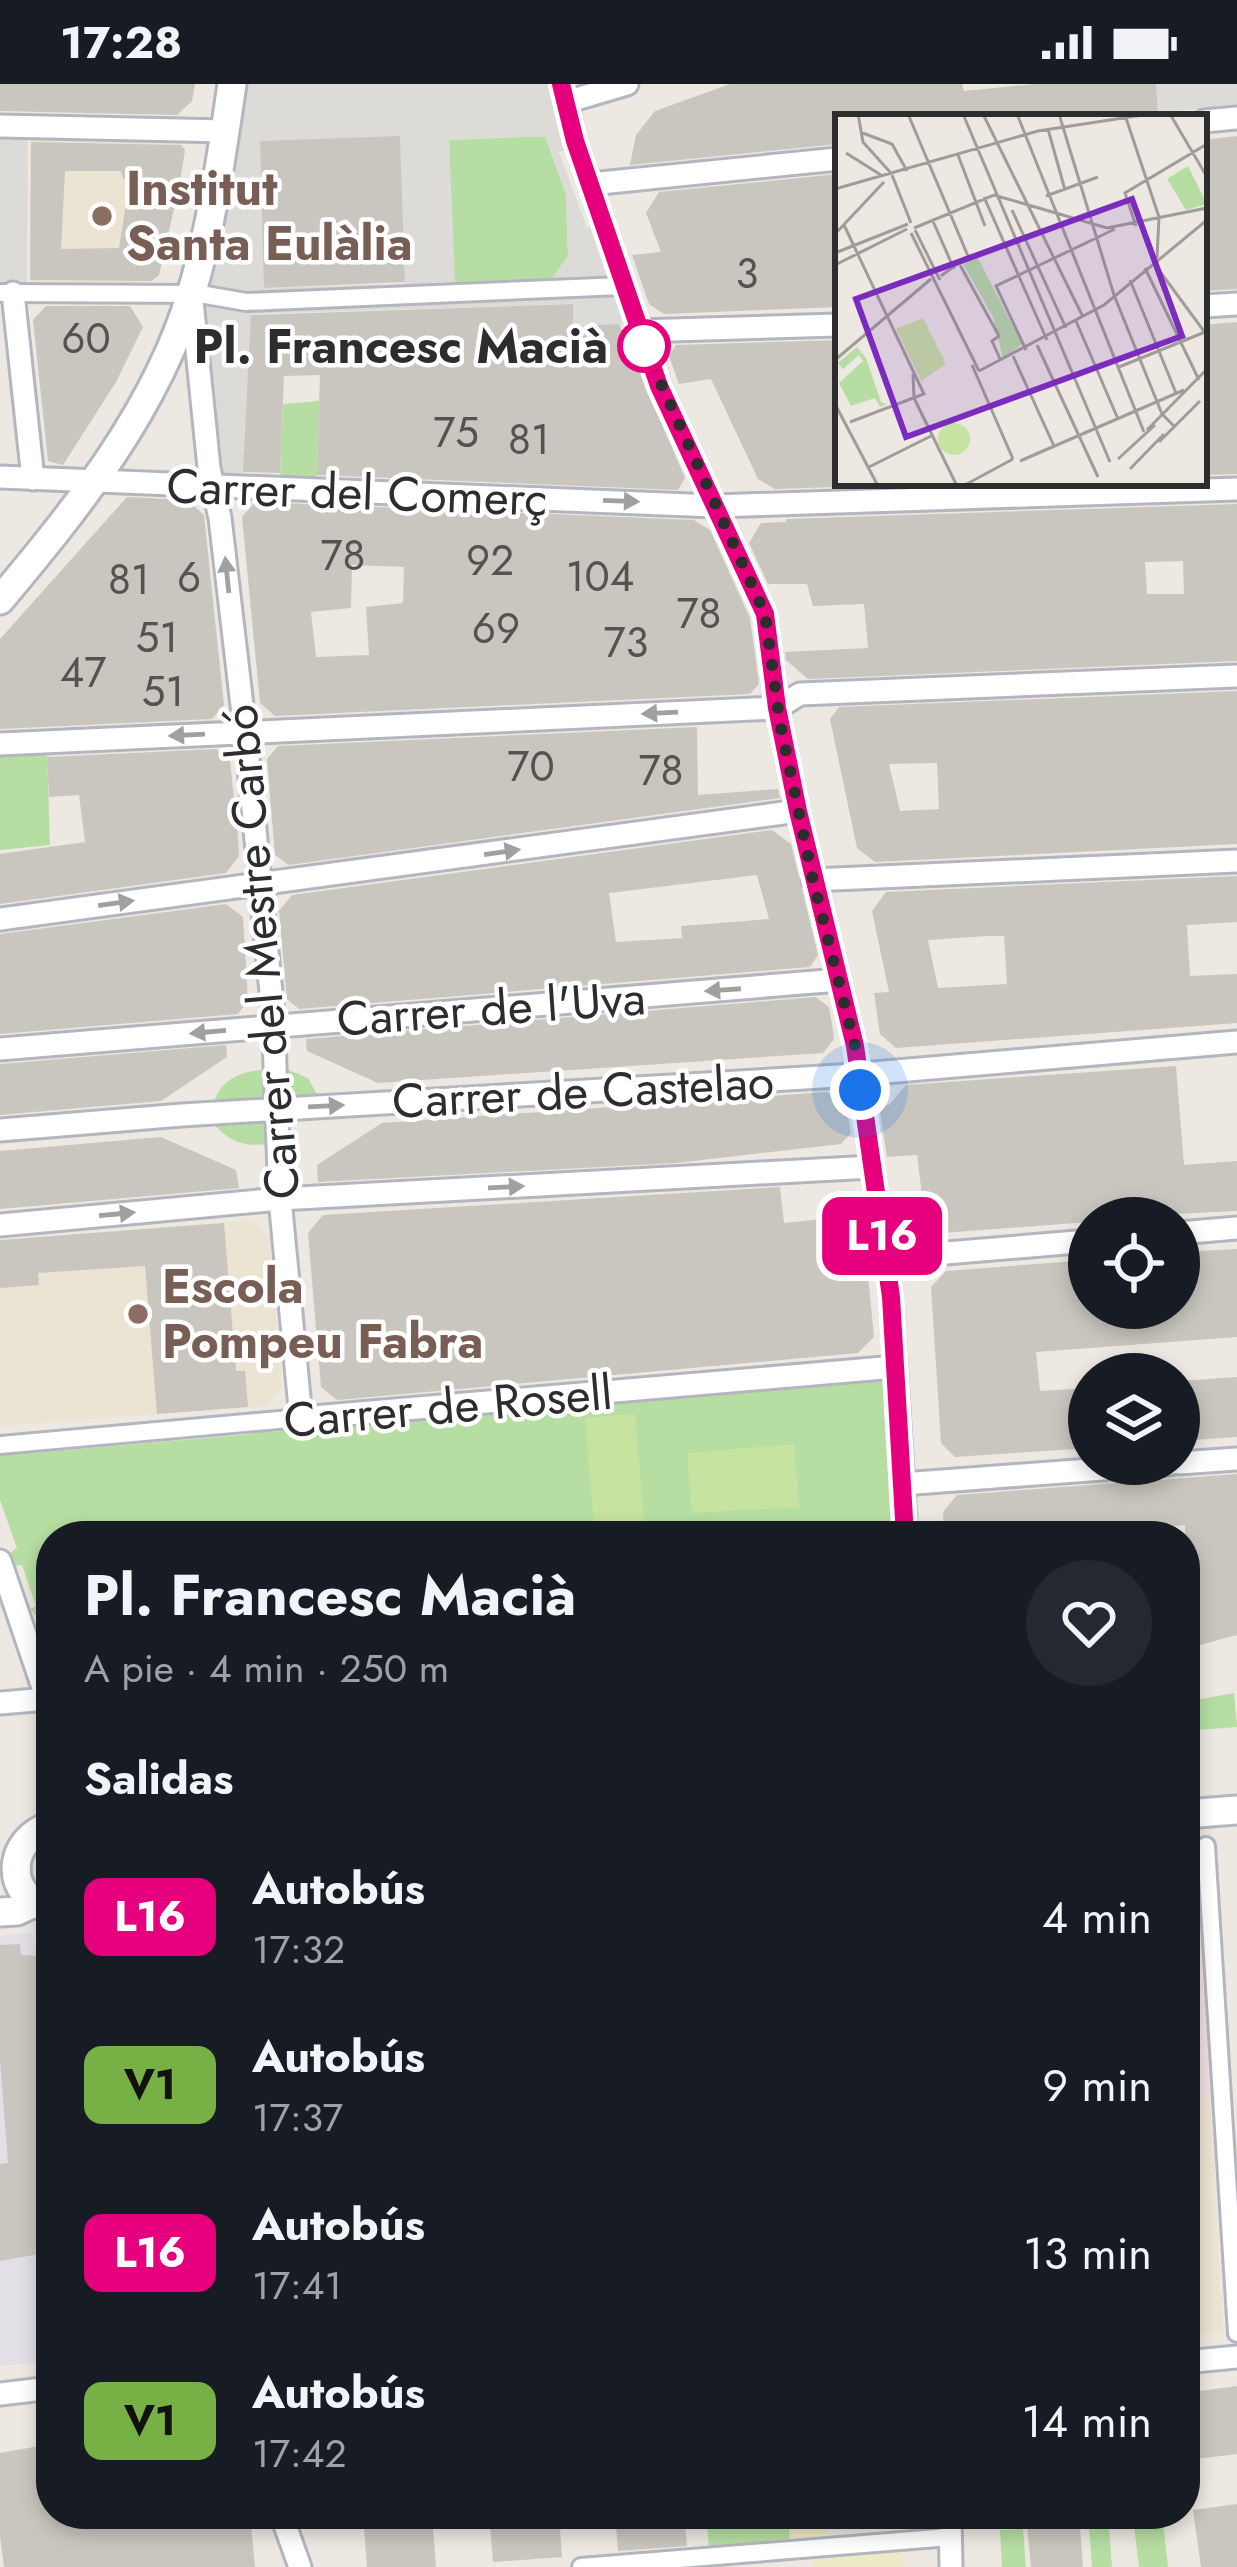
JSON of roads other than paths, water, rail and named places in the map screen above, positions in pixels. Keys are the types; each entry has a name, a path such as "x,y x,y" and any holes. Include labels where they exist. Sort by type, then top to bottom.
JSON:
{"street":[{"path":"0,600 95,482 162,370 192,294 232,84"},
{"path":"627,84 564,93 639,332 765,614 777,708 858,1073 886,1258 904,1521"},
{"path":"1207,122 1237,118"},
{"path":"0,126 225,130"},
{"path":"590,184 835,159"},
{"path":"33,479 6,293 192,294 246,302 622,286"},
{"name":"Carrer del Mestre Carbó","path":"192,294 209,468 245,732 274,1026 280,1199 301,1418"},
{"path":"1207,306 1237,304"},
{"path":"639,332 835,325"},
{"name":"Carrer del Comerç","path":"0,477 714,506 1237,490"},
{"path":"0,745 777,708 800,694 1237,676"},
{"path":"0,919 798,811"},
{"path":"813,880 1237,861"},
{"name":"Carrer de l'Uva","path":"0,1049 839,980"},
{"name":"Carrer de Castelao","path":"0,1130 858,1073 1237,1042"},
{"path":"0,1225 280,1199 872,1167"},
{"path":"1200,1231 1237,1228"},
{"path":"886,1258 1068,1242"},
{"name":"Carrer de Rosell","path":"0,1444 896,1367"},
{"path":"1200,1462 1237,1459"},
{"path":"902,1484 1068,1472"},
{"path":"0,1560 36,1668"},
{"path":"28,1646 36,1643"},
{"path":"0,1703 36,1704"},
{"path":"1200,1813 1237,1810"},
{"path":"36,1833 7,1862 21,1889 36,1901"},
{"path":"1206,1846 1237,2333"},
{"path":"0,1912 36,1907"},
{"path":"1200,2361 1237,2357"},
{"path":"0,2394 36,2390"},
{"path":"286,2529 300,2567"},
{"path":"581,2567 915,2529"},
{"path":"950,2529 951,2567"}],"place":[{"name":"Institut Santa Eulàlia","path":"102,216"},
{"name":"Pl. Francesc Macià","path":"644,346"},
{"name":"Escola Pompeu Fabra","path":"138,1314"}]}
